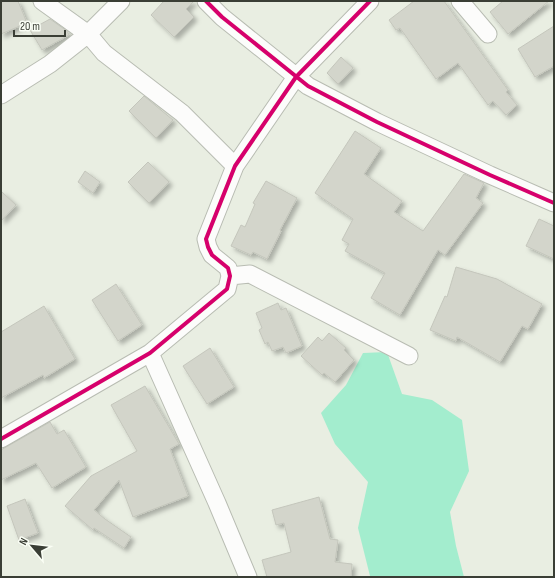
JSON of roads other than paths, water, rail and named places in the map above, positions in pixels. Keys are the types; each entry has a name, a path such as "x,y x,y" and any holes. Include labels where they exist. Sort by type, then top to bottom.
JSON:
{"street":[{"path":"42,1 88,34 104,53 182,113 235,166"},
{"path":"1,95 50,64 88,34 121,1"},
{"path":"206,1 222,16 308,86 377,122 554,203"},
{"path":"1,439 150,353 227,289 230,276 228,268 212,255 206,239 235,166 296,77 370,1"},
{"path":"460,1 488,34"},
{"path":"230,276 250,274 409,356"},
{"path":"150,353 217,502 248,577"}]}
